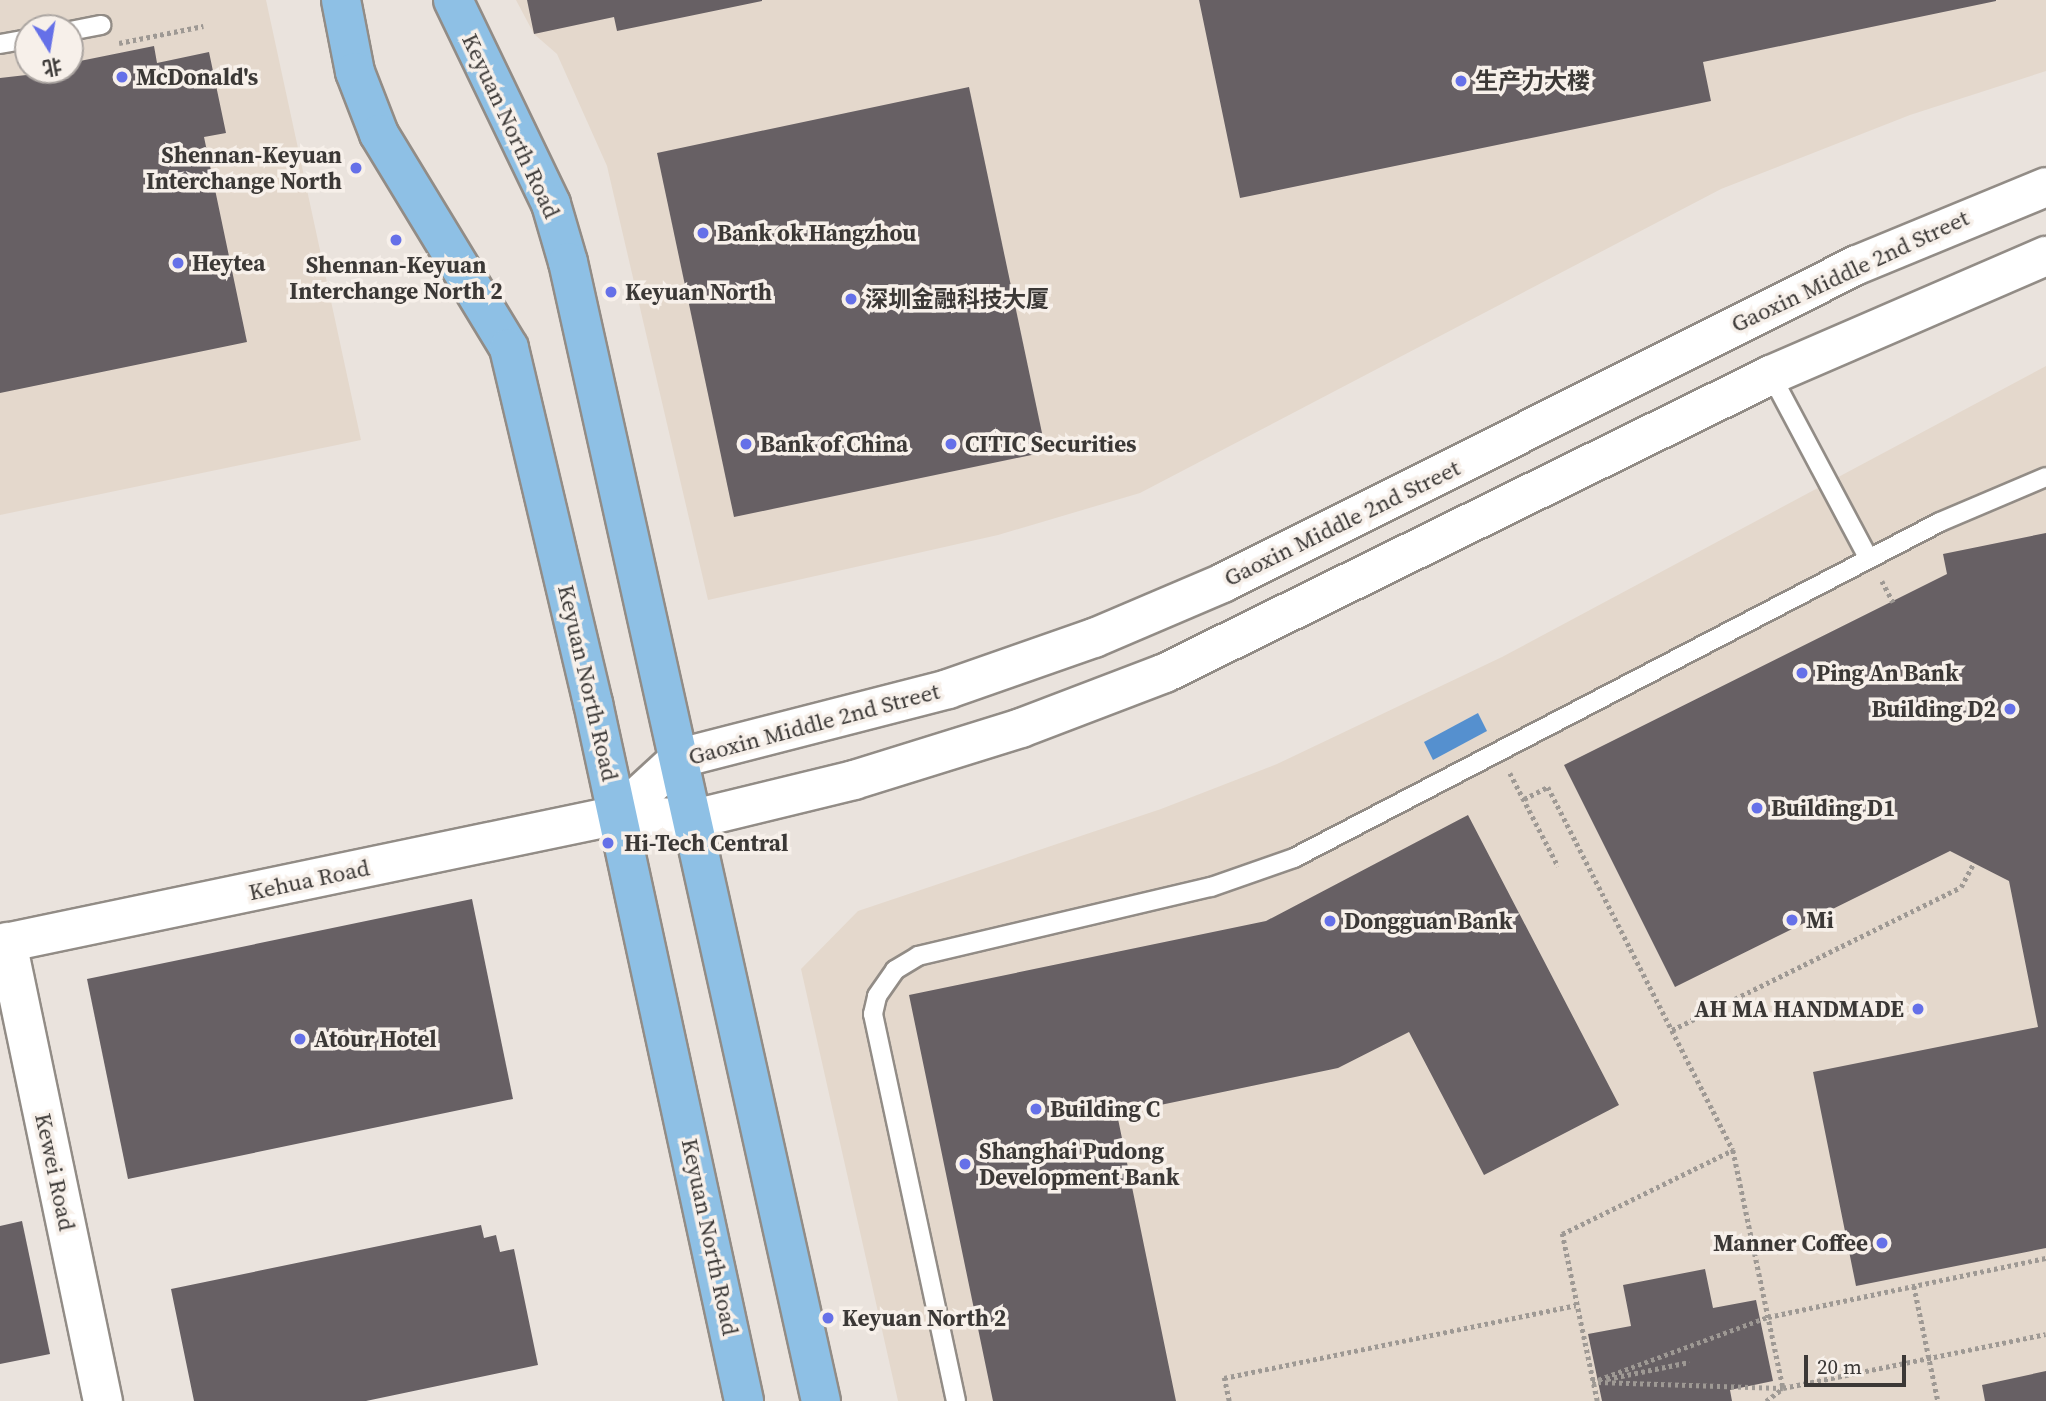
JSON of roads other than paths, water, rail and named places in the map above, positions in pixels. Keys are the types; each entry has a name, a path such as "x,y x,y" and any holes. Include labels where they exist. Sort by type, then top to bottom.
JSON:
{"main road":[{"name":"Keyuan North Road","path":"341,0 355,72 379,134 509,348 618,814 744,1401"},
{"name":"Keyuan North Road","path":"453,0 551,204 694,819 821,1401"},
{"name":"Gaoxin Middle 2nd Street","path":"618,814 680,758 948,689 1094,638 1340,526 1857,265 2046,187"},
{"path":"618,814 694,819 855,780 1021,728 1166,673 1771,374 2046,256"},
{"name":"Kehua Road","path":"3,943 618,814"},
{"name":"Kewei Road","path":"3,943 103,1401"}],"lane":[{"path":"84,28 101,25"},
{"path":"1771,374 1869,559"},
{"path":"956,1401 873,1014 890,976 918,956 1255,873 1500,753 1869,559 2046,477"}],"water":[{"path":"1478,713 1487,731 1433,760 1424,742"}],"place":[{"name":"McDonald's","path":"122,77"},
{"name":"生产力大楼","path":"1461,81"},
{"name":"Shennan-Keyuan Interchange North","path":"356,168"},
{"name":"Bank ok Hangzhou","path":"703,233"},
{"name":"Shennan-Keyuan Interchange North 2","path":"396,240"},
{"name":"Heytea","path":"178,263"},
{"name":"Keyuan North","path":"611,292"},
{"name":"深圳金融科技大厦","path":"851,299"},
{"name":"Bank of China","path":"746,444"},
{"name":"CITIC Securities","path":"951,444"},
{"name":"Ping An Bank","path":"1802,673"},
{"name":"Building D2","path":"2010,709"},
{"name":"Building D1","path":"1757,808"},
{"name":"Hi-Tech Central","path":"608,843"},
{"name":"Mi","path":"1792,920"},
{"name":"Dongguan Bank","path":"1330,921"},
{"name":"AH MA HANDMADE","path":"1918,1009"},
{"name":"Atour Hotel","path":"300,1039"},
{"name":"Building C","path":"1036,1109"},
{"name":"Shanghai Pudong Development Bank","path":"965,1164"},
{"name":"Manner Coffee","path":"1882,1243"},
{"name":"Keyuan North 2","path":"828,1318"}]}
